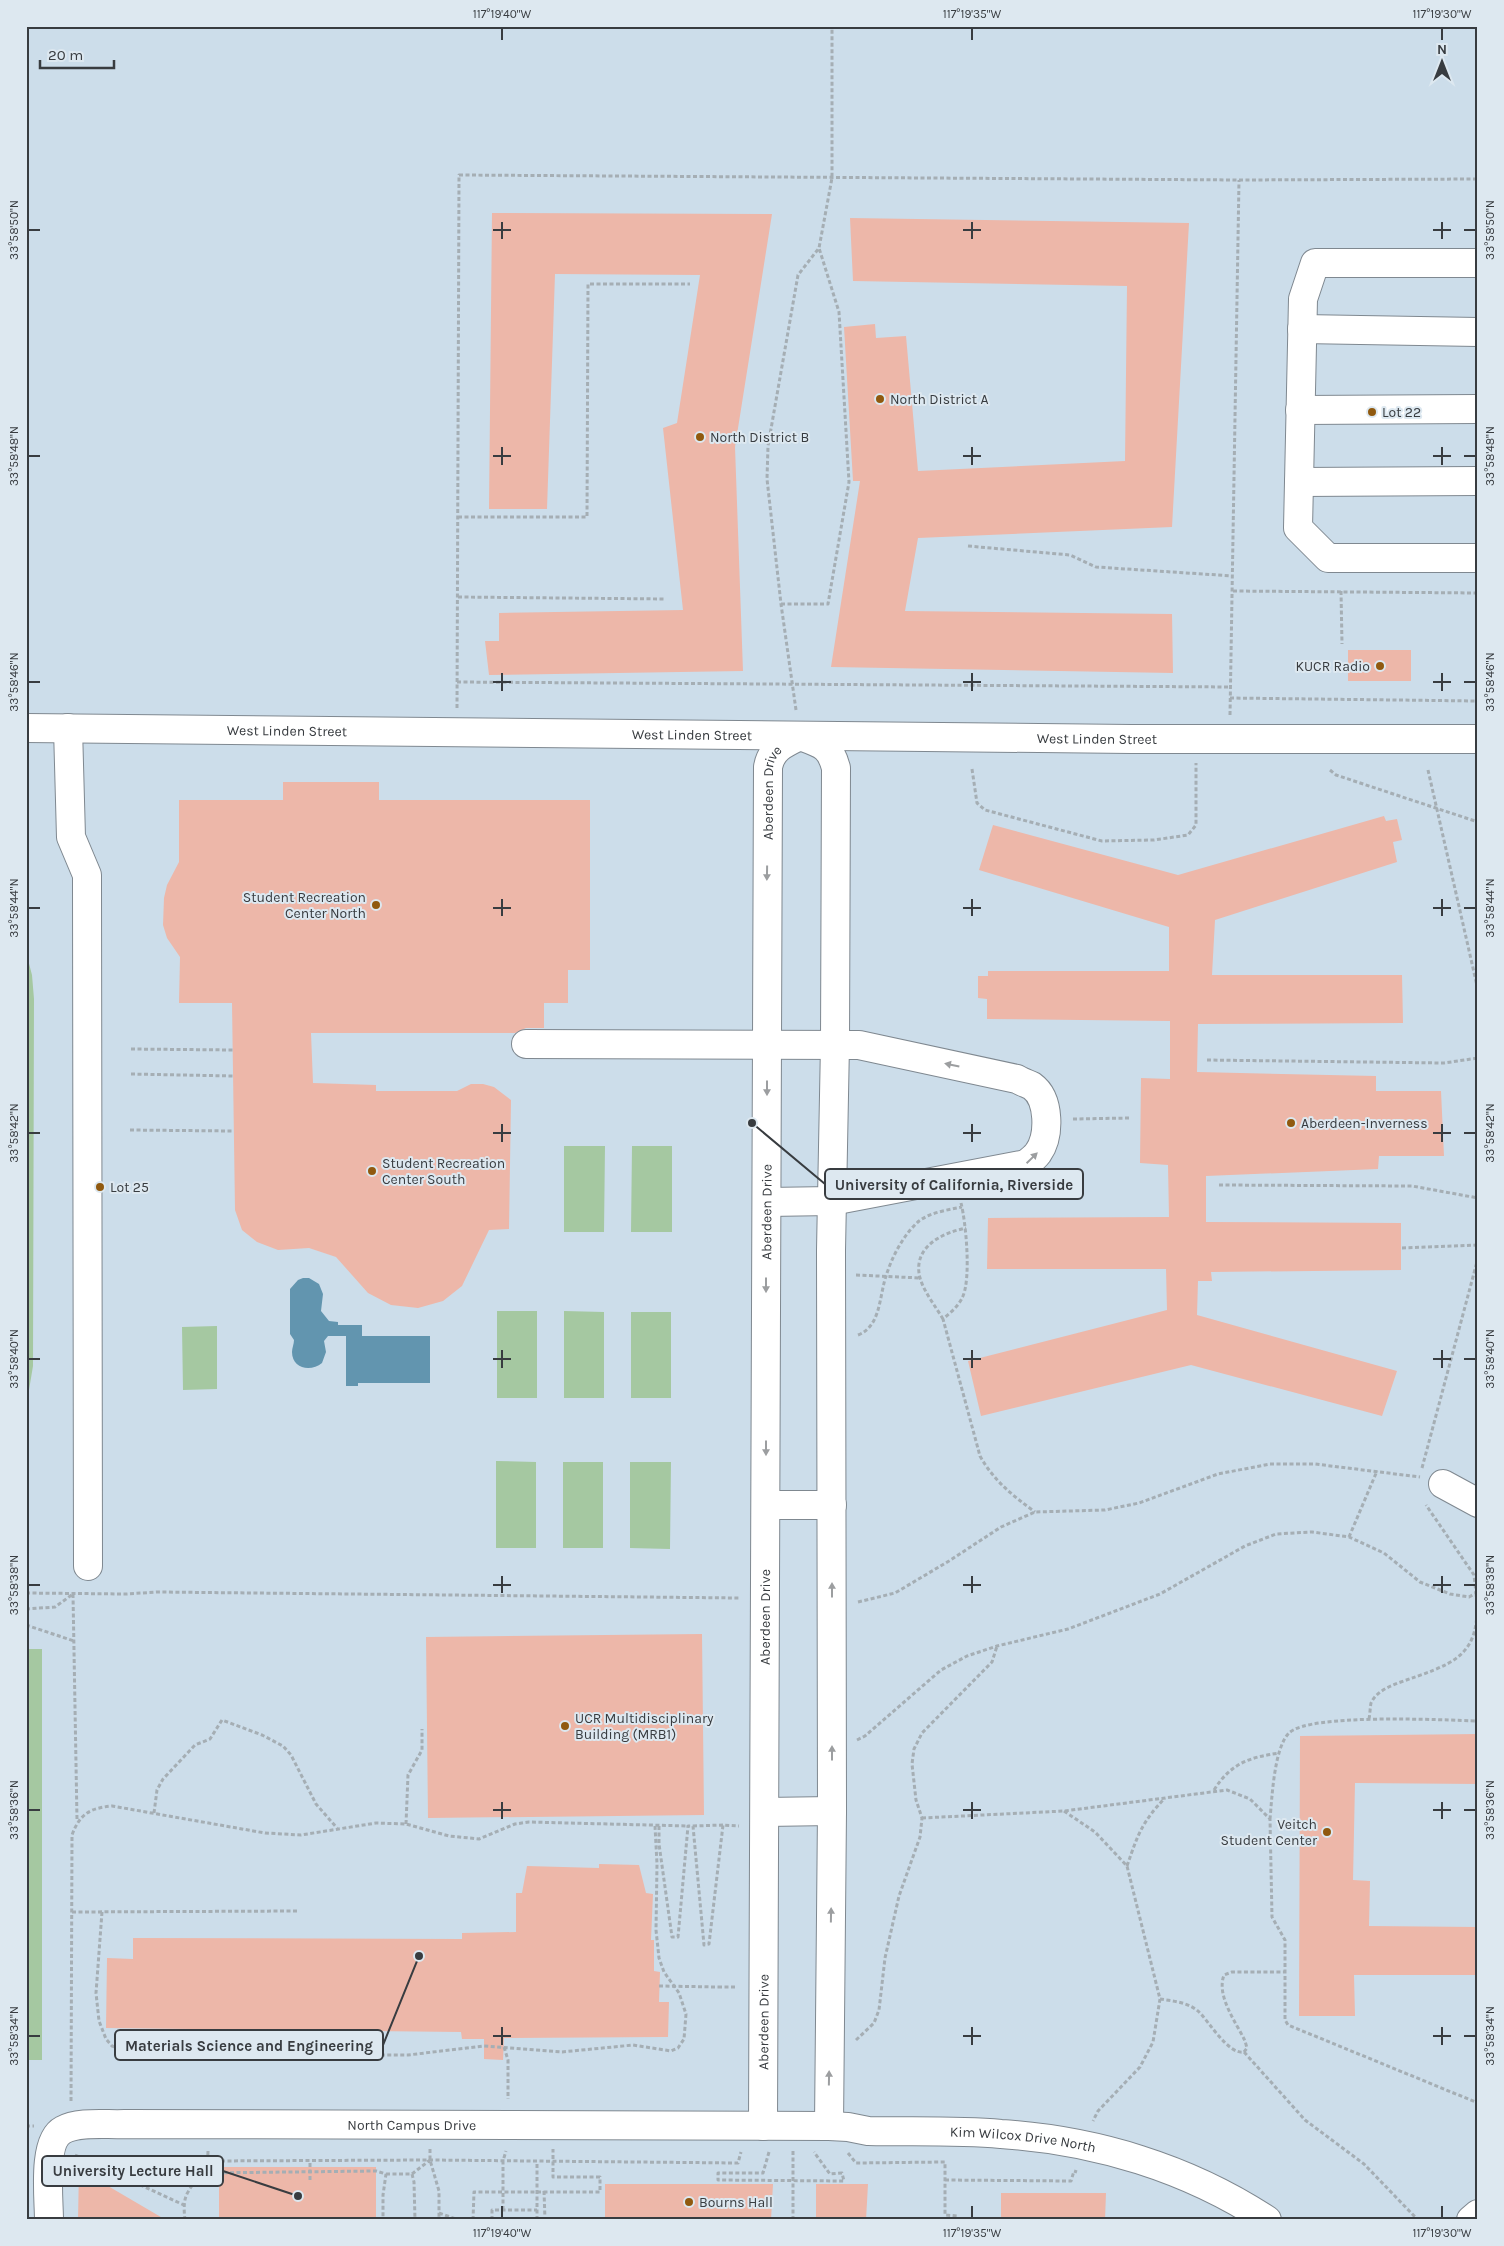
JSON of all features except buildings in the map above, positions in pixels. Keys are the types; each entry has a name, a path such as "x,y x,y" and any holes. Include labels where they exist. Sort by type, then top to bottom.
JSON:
{"street":[{"path":"1478,263 1315,263 1303,298 1298,528 1328,558 1478,558"},
{"path":"1302,329 1478,332"},
{"path":"1300,410 1478,409"},
{"path":"1299,482 1478,481"},
{"name":"West Linden Street","path":"26,728 1213,740 1478,739"},
{"path":"68,728 71,837 87,875 88,1566"},
{"name":"Aberdeen Drive","path":"766,2139 753,1819 766,1598 768,767 770,756 782,745 800,736 822,745 832,754 836,768 835,1044 832,1201 832,1811 829,2126"},
{"path":"526,1044 859,1045 1018,1079 1033,1087 1042,1099 1046,1120 1044,1139 1038,1153 1026,1164 832,1201 767,1202"},
{"path":"1427,1487 1478,1503"},
{"path":"766,1505 832,1505"},
{"path":"753,1819 832,1811"},
{"path":"49,2220 49,2162 52,2143 66,2118"},
{"name":"North Campus Drive","path":"66,2118 76,2126 125,2124 507,2125 766,2139"},
{"name":"Kim Wilcox Drive North","path":"766,2139 829,2126 868,2131 1001,2134 1076,2142 1150,2163 1201,2183 1240,2203 1267,2220"},
{"path":"1471,2220 1478,2214"}],"path":[{"path":"800,736 780,604 767,479 768,446 798,275 819,248 832,178 832,26"},
{"path":"457,731 459,175 1240,180 1478,178"},
{"path":"1229,724 1240,180"},
{"path":"780,604 828,604 849,482 839,312 819,248"},
{"path":"458,518 587,517 588,284 690,284"},
{"path":"968,546 1070,555 1096,568 1233,576"},
{"path":"1233,591 1478,592"},
{"path":"1341,591 1342,644"},
{"path":"458,597 666,599"},
{"path":"457,682 1231,687"},
{"path":"1230,698 1478,701"},
{"path":"972,769 976,803 985,810 1102,841 1154,840 1188,835 1196,826 1197,761"},
{"path":"1330,770 1336,775 1478,822"},
{"path":"1428,770 1478,990"},
{"path":"131,1049 233,1050"},
{"path":"1207,1060 1444,1063 1478,1058"},
{"path":"131,1074 233,1076"},
{"path":"1073,1119 1130,1118"},
{"path":"130,1130 233,1131"},
{"path":"943,1320 955,1308 964,1291 966,1228 954,1178"},
{"path":"1219,1185 1412,1186 1478,1198"},
{"path":"852,1337 864,1333 873,1323 886,1276 897,1250 920,1221 934,1213 962,1206"},
{"path":"966,1228 947,1232 932,1242 923,1252 920,1264 920,1278 943,1320 980,1456 996,1481 1035,1512"},
{"path":"1402,1248 1478,1245"},
{"path":"1370,1719 1372,1703 1384,1688 1449,1665 1471,1641 1476,1624 1474,1575 1427,1487 1478,1258"},
{"path":"853,1275 920,1278"},
{"path":"832,1601 862,1602 895,1593 950,1561 1000,1527 1035,1512 1106,1510 1139,1503 1218,1474 1270,1464 1315,1464 1377,1471 1427,1487"},
{"path":"1349,1537 1377,1471"},
{"path":"852,1743 865,1736 941,1670 967,1656 998,1646 1068,1629 1160,1594 1245,1546 1276,1534 1312,1532 1349,1537 1384,1553 1420,1582 1460,1596 1469,1597 1476,1593"},
{"path":"26,1593 127,1594 157,1592 766,1598"},
{"path":"26,1609 55,1608 73,1594"},
{"path":"66,2118 72,1912 72,1835 77,1820 73,1594"},
{"path":"26,1625 74,1641"},
{"path":"852,2043 874,2023 879,2010 886,1958 899,1896 920,1837 922,1818 916,1800 912,1764 914,1749 922,1733 992,1662 998,1646"},
{"path":"1478,1721 1370,1719 1301,1726 1288,1734 1280,1752 1274,1774 1270,1819 1272,1917 1284,1940 1284,2020 1288,2025 1478,2103"},
{"path":"154,1813 162,1779 195,1745 210,1739 222,1720 262,1735 283,1746 292,1755 316,1804 337,1828"},
{"path":"406,1824 408,1775 422,1750 422,1729"},
{"path":"1213,1791 1222,1777 1251,1757 1280,1752"},
{"path":"922,1818 1064,1811 1227,1790 1250,1799 1270,1819"},
{"path":"1127,1866 1139,1829 1147,1817 1166,1797"},
{"path":"77,1820 96,1807 112,1806 265,1833 301,1835 376,1823 406,1824 448,1836 479,1839 515,1824 529,1822 690,1826 723,1825 753,1819"},
{"path":"1064,1811 1095,1832 1127,1866 1160,1999 1153,2042 1140,2067 1098,2111 1093,2122"},
{"path":"690,1826 704,1945 709,1944 723,1825"},
{"path":"657,1826 672,1937 678,1937 690,1826"},
{"path":"102,1912 96,1993 99,2022 106,2039 112,2046 120,2049 147,2050 206,2037 289,2043 366,2055 408,2055 484,2046 562,2052 633,2045 671,2051 678,2048 684,2039 686,2014 683,2003 664,1972 659,1958 656,1930 657,1826"},
{"path":"72,1912 297,1910"},
{"path":"1244,2052 1247,2048 1245,2041 1222,1995 1221,1982 1224,1975 1232,1972 1284,1972"},
{"path":"659,1986 743,1986"},
{"path":"1160,1999 1185,2004 1198,2011 1230,2048 1240,2053 1244,2052 1305,2120 1364,2164 1418,2220"},
{"path":"504,2047 508,2060 507,2125"},
{"path":"766,2139 763,2173 718,2173 718,2180 844,2181 842,2173 830,2174 813,2151"},
{"path":"846,2150 856,2163 945,2162 945,2215 958,2216 958,2220"},
{"path":"185,2220 184,2205 187,2192 204,2173 208,2161 430,2160 738,2163 741,2152"},
{"path":"793,2152 793,2220"},
{"path":"74,2155 184,2205"},
{"path":"204,2173 376,2171 386,2174 412,2174 430,2160"},
{"path":"430,2160 439,2191 439,2220"},
{"path":"310,2161 310,2180"},
{"path":"503,2161 503,2210"},
{"path":"537,2162 537,2220"},
{"path":"473,2220 474,2192 600,2192 600,2178 553,2177 553,2162"},
{"path":"945,2180 1071,2181 1074,2171 1084,2173"},
{"path":"383,2220 383,2195 386,2174"},
{"path":"412,2174 415,2220"},
{"path":"544,2191 545,2220"},
{"path":"492,2220 492,2210 536,2210"},
{"path":"439,2213 460,2220"}],"shaded area":[{"path":"26,26 1478,26 1478,2220 26,2220"}],"green space":[{"path":"26,952 32,975 34,999 33,1366 26,1408"},
{"path":"564,1146 605,1146 604,1232 564,1232"},
{"path":"632,1146 672,1146 672,1232 631,1232"},
{"path":"497,1311 537,1311 537,1398 497,1398"},
{"path":"564,1311 604,1312 604,1398 564,1398"},
{"path":"631,1312 671,1312 671,1398 631,1398"},
{"path":"217,1326 217,1389 183,1390 182,1327"},
{"path":"496,1461 536,1462 536,1548 496,1548"},
{"path":"563,1462 603,1462 603,1548 563,1548"},
{"path":"630,1462 671,1462 670,1549 630,1548"},
{"path":"26,1649 42,1649 42,2060 26,2060"}],"water":[{"path":"309,1278 319,1284 323,1294 321,1311 329,1321 338,1322 338,1325 362,1325 362,1336 430,1336 430,1383 358,1383 358,1386 346,1386 346,1336 328,1336 324,1341 326,1352 322,1363 318,1366 308,1368 295,1362 292,1352 294,1340 290,1334 290,1289 298,1280"}],"place":[{"name":"North District A","path":"880,399"},
{"name":"Lot 22","path":"1372,412"},
{"name":"North District B","path":"700,437"},
{"name":"KUCR Radio","path":"1380,666"},
{"name":"Student Recreation Center North","path":"376,905"},
{"name":"University of California, Riverside","path":"752,1123"},
{"name":"Aberdeen-Inverness","path":"1291,1123"},
{"name":"Student Recreation Center South","path":"372,1171"},
{"name":"Lot 25","path":"100,1187"},
{"name":"UCR Multidisciplinary Building (MRB1)","path":"565,1726"},
{"name":"Veitch Student Center","path":"1327,1832"},
{"name":"Materials Science and Engineering","path":"419,1956"},
{"name":"University Lecture Hall","path":"298,2196"},
{"name":"Bourns Hall","path":"689,2202"}]}
